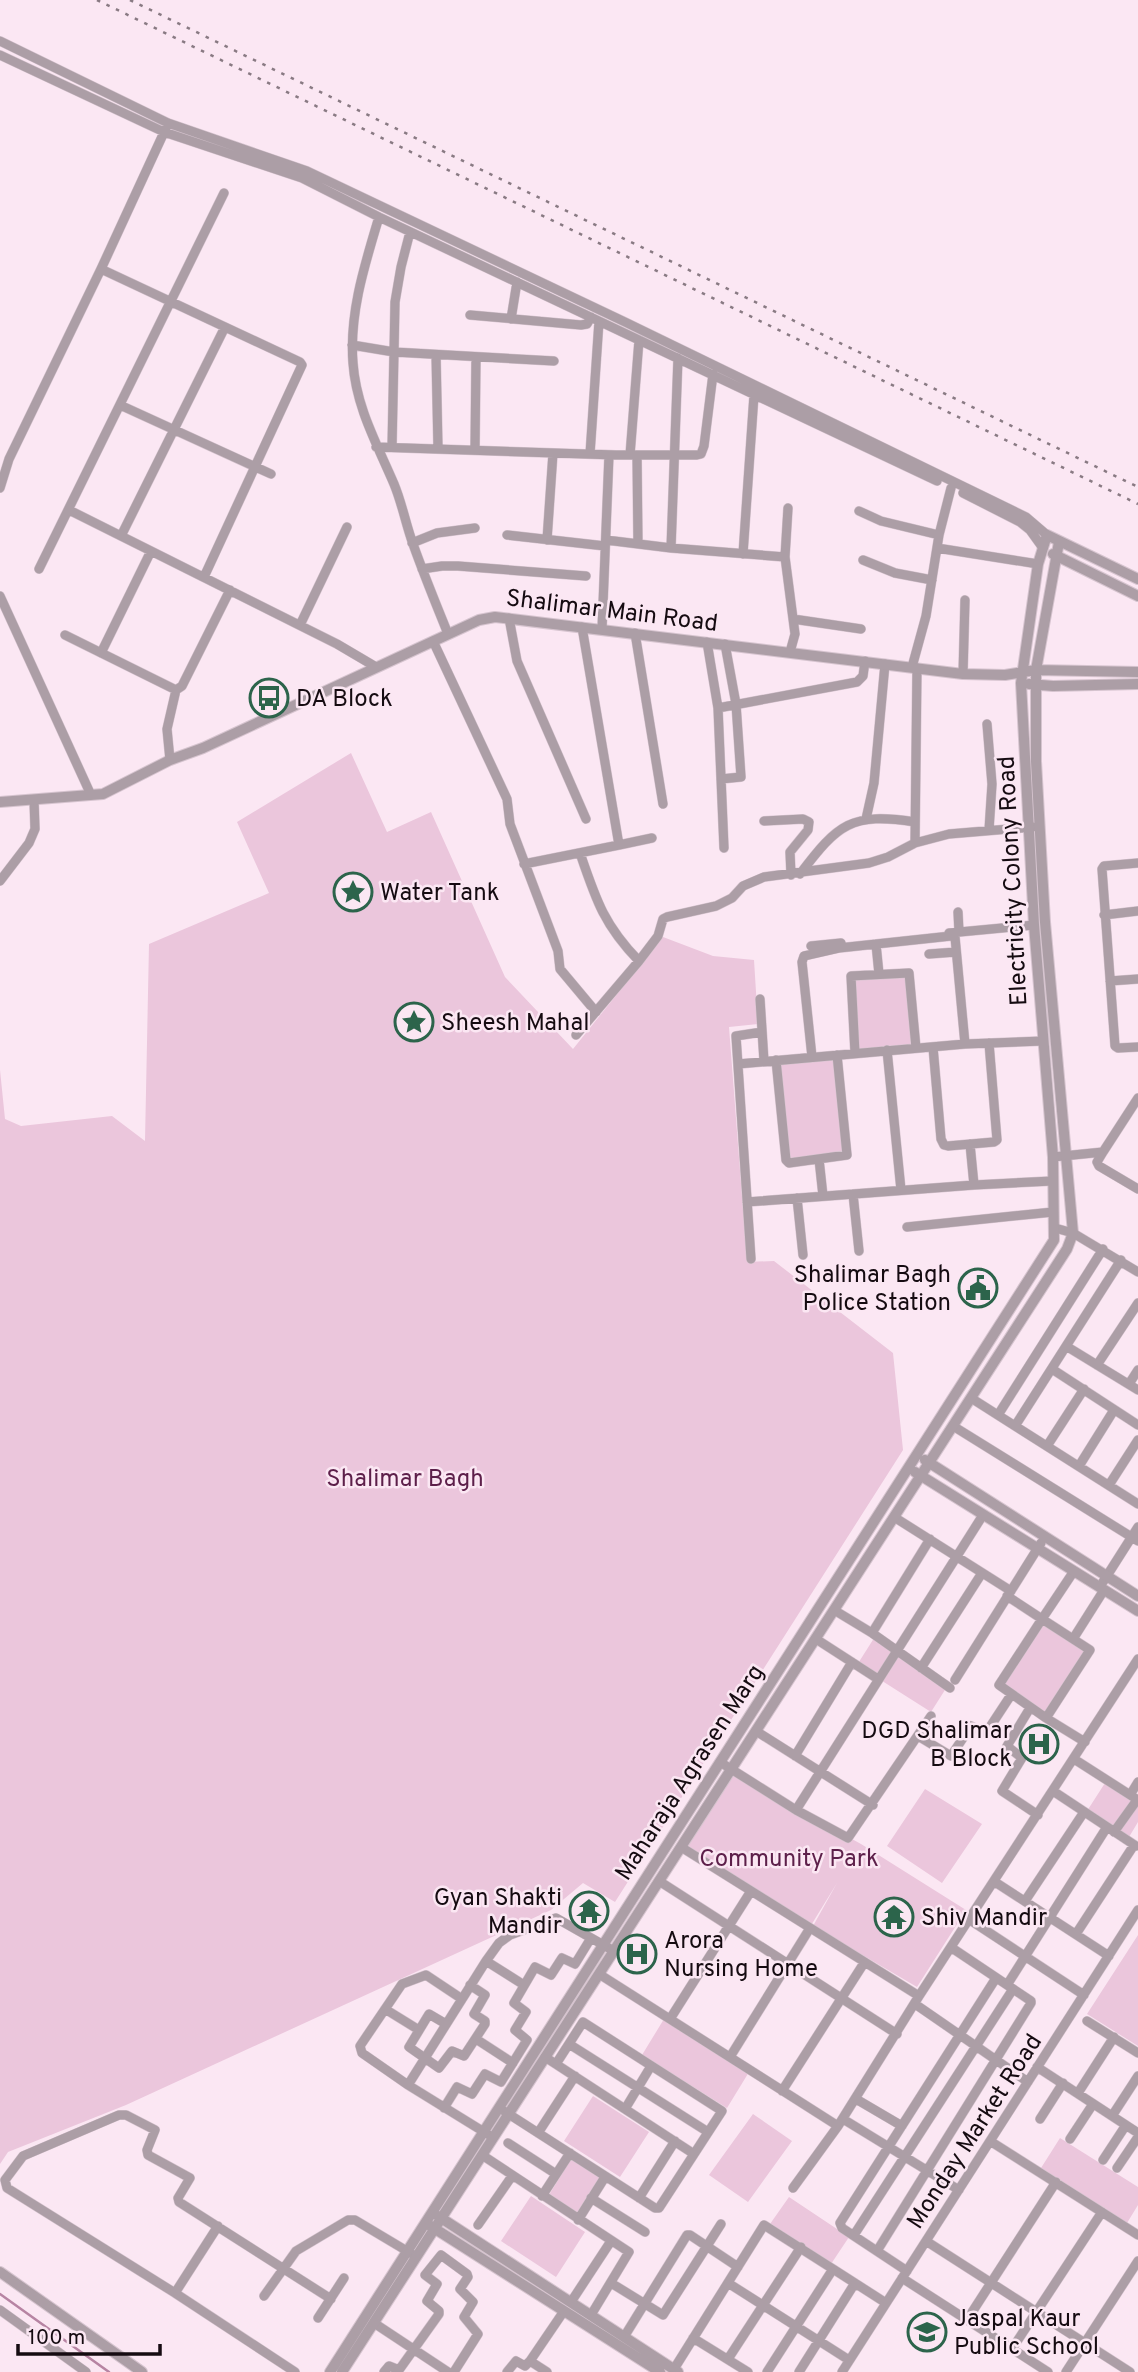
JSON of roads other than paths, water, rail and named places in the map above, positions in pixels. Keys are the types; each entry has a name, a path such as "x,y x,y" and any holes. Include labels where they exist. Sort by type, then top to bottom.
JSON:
{"street":[{"path":"0,41 166,127 307,171 1026,517 1059,542 1138,579"},
{"path":"0,55 166,127 302,178 1020,522 1030,530 1042,548 1138,596"},
{"path":"0,488 9,459 101,270 166,127"},
{"path":"39,569 224,192"},
{"path":"379,217 360,286 352,345 356,389 448,634"},
{"path":"392,447 395,302 410,232"},
{"path":"101,270 302,365 204,577"},
{"path":"511,319 517,282"},
{"path":"470,315 581,325 595,319"},
{"path":"590,454 595,319"},
{"path":"121,536 225,327"},
{"path":"638,544 633,455 639,340"},
{"path":"352,345 394,352 554,361"},
{"path":"436,355 438,448"},
{"path":"475,449 476,357"},
{"path":"671,548 678,358"},
{"path":"376,447 609,455 696,455 704,450 713,374"},
{"path":"743,554 754,395"},
{"path":"120,405 271,474"},
{"path":"547,540 553,453"},
{"path":"602,629 609,455"},
{"path":"915,843 914,668 926,616 939,535 951,488"},
{"path":"788,508 785,557 794,634 790,652"},
{"path":"69,510 337,643 376,667"},
{"path":"859,511 881,521 939,535"},
{"path":"300,625 347,527"},
{"path":"412,543 437,533 475,528"},
{"name":"Electricity Colony Road","path":"1047,535 1038,564 1021,684 1073,1233"},
{"path":"507,536 785,557"},
{"name":"Electricity Colony Road","path":"1055,1228 1053,1157 1034,925 1034,827 1036,670 1059,542"},
{"path":"937,548 1038,564"},
{"path":"101,653 151,551"},
{"path":"863,560 895,573 932,580"},
{"path":"422,569 458,566 586,576"},
{"path":"170,760 167,729 176,690 182,686 230,590"},
{"path":"0,596 91,795"},
{"path":"963,674 965,600"},
{"name":"Shalimar Main Road","path":"0,802 103,794 170,760 203,748 479,620 495,617 963,674 1005,675 1036,670 1138,672"},
{"path":"509,618 517,660 586,818"},
{"path":"793,619 861,629"},
{"path":"582,627 619,845"},
{"path":"635,633 663,804"},
{"path":"65,635 176,690"},
{"path":"433,641 508,799 510,824 558,951 562,975 596,1012"},
{"path":"707,642 718,708 724,848"},
{"path":"721,779 741,777 736,705 725,644"},
{"path":"718,708 857,682 863,676 865,661"},
{"path":"866,819 874,783 885,664"},
{"name":"Shalimar Main Road","path":"1005,675 1021,684"},
{"path":"1021,684 1138,684"},
{"path":"987,724 992,784 989,830"},
{"path":"0,881 29,843 35,829 34,800"},
{"path":"796,874 822,844 851,823 887,818 915,822"},
{"path":"764,821 803,819 808,822 808,830 790,852 796,874"},
{"path":"576,1035 639,961 658,936 660,925 667,917 716,906 732,898 753,880 869,863 915,843 948,834 1034,827"},
{"path":"524,864 652,838"},
{"path":"580,853 607,923 639,961"},
{"path":"1138,863 1102,868 1116,1047 1138,1047"},
{"path":"1104,915 1138,911"},
{"path":"958,912 959,932"},
{"path":"811,946 1034,925"},
{"path":"812,1057 802,962 804,956 839,948 953,936 965,1044"},
{"path":"876,944 879,974"},
{"path":"929,954 956,951"},
{"path":"856,1053 850,977 879,974 909,973 916,1048"},
{"path":"1110,981 1138,979"},
{"path":"760,999 764,1061"},
{"path":"751,1259 736,1036 762,1032"},
{"path":"738,1064 933,1046 1043,1041"},
{"path":"933,1046 942,1142 948,1146 997,1140 989,1043"},
{"path":"887,1050 901,1190"},
{"path":"776,1060 786,1161 789,1163 847,1155 837,1055"},
{"path":"1137,1103 1097,1162 1099,1166 1138,1189"},
{"path":"970,1144 974,1185"},
{"path":"1053,1157 1103,1152"},
{"path":"819,1159 822,1196"},
{"path":"747,1202 1052,1181"},
{"path":"853,1194 859,1251"},
{"path":"797,1198 803,1255"},
{"path":"907,1227 1053,1212"},
{"path":"1055,1228 1073,1233 1138,1272"},
{"name":"Maharaja Agrasen Marg","path":"330,2372 412,2254 608,1948 720,1762 1054,1240 1055,1228"},
{"name":"Maharaja Agrasen Marg","path":"504,2111 545,2057 599,1974 608,1948 659,1881 1067,1249 1073,1233"},
{"path":"998,1415 1102,1249"},
{"path":"1016,1426 1121,1260"},
{"path":"1097,1365 1138,1303"},
{"path":"999,1326 1012,1335"},
{"path":"1066,1346 1138,1390"},
{"path":"1052,1369 1138,1425"},
{"path":"1129,1384 1138,1370"},
{"path":"1047,1446 1084,1389"},
{"path":"971,1398 1138,1504"},
{"path":"1079,1466 1114,1410"},
{"path":"953,1426 1135,1539"},
{"path":"1109,1485 1138,1440"},
{"path":"917,1454 1138,1596"},
{"path":"908,1468 1138,1611"},
{"path":"796,1810 983,1514"},
{"path":"894,1517 957,1556 1042,1619 1088,1648 1090,1652 1046,1718"},
{"path":"1073,1639 1107,1576 1135,1539 1138,1527"},
{"path":"816,1612 831,1615 872,1633 921,1668 952,1684 1045,1537"},
{"path":"872,1633 930,1539"},
{"path":"1074,1571 999,1684 1011,1695 1085,1742"},
{"path":"921,1668 982,1573"},
{"path":"816,1639 878,1679"},
{"path":"793,2188 856,2099 1053,1791 1135,1671 1138,1659"},
{"path":"795,1756 852,1662"},
{"path":"918,1736 951,1756 971,1726 986,1734 1011,1695"},
{"path":"1031,1708 1007,1746 1022,1758 1002,1791 1038,1815"},
{"path":"720,1762 796,1810 847,1838 873,1805 932,1716"},
{"path":"756,1731 873,1805"},
{"path":"1074,1759 1135,1798"},
{"path":"854,2235 976,2047 1025,1956 1050,1917 1110,1829 1135,1798 1138,1782"},
{"path":"1053,1791 1136,1846 1076,1934"},
{"path":"1025,1901 1084,1812"},
{"path":"681,1847 864,1963 917,2000 976,2047 1028,2082"},
{"path":"659,1881 897,2034"},
{"path":"995,1882 1109,1956"},
{"path":"670,2019 751,1891"},
{"name":"Monday Market Road","path":"842,2372 1138,1910"},
{"path":"408,2085 486,1961 499,1943 510,1935 552,1918 560,1918 608,1948"},
{"path":"970,1920 1084,1995"},
{"path":"730,2057 810,1928"},
{"path":"444,2108 457,2086 472,2094 485,2074 501,2082 527,2040 515,2030 526,2012 514,2003 524,1985 536,1966 551,1975 562,1958 575,1964 591,1938"},
{"path":"877,2251 1032,2002 952,1948"},
{"path":"486,1961 524,1985"},
{"path":"782,2091 864,1963"},
{"path":"462,1999 424,1974 402,1984 360,2046 360,2051 488,2135"},
{"path":"599,1974 782,2091 889,2147 959,2190"},
{"path":"996,1978 840,2223 842,2228 877,2251 967,2320 1048,2372"},
{"path":"446,2024 430,2014 409,2048 440,2068 452,2051 464,2056 486,2023 474,2012 485,1996 470,1985"},
{"path":"385,2010 419,2031"},
{"path":"1087,2021 1138,2053"},
{"path":"504,2111 639,2198 659,2208 722,2111 583,2022 556,2064"},
{"path":"1078,2094 1114,2037"},
{"path":"476,2039 513,2063"},
{"path":"569,2044 708,2132"},
{"path":"545,2057 694,2154"},
{"path":"625,2109 651,2066"},
{"path":"1037,2067 1138,2135 1117,2168"},
{"path":"538,2133 575,2076"},
{"path":"1112,2116 1138,2076"},
{"path":"1040,2119 1063,2083"},
{"path":"856,2099 902,2126"},
{"path":"1070,2139 1093,2104"},
{"path":"295,2372 7,2188 5,2180 23,2156 123,2115 154,2128 156,2132 147,2154 190,2178 178,2201 331,2298"},
{"path":"1103,2161 1126,2125"},
{"name":"Maharaja Agrasen Marg","path":"437,2215 482,2155 488,2135"},
{"path":"639,2198 676,2141"},
{"path":"990,2141 1138,2235"},
{"path":"508,2143 556,2174"},
{"path":"542,2196 570,2153"},
{"path":"482,2155 630,2254 591,2315"},
{"path":"478,2225 512,2176"},
{"path":"578,2220 606,2177"},
{"path":"967,2320 1056,2182"},
{"path":"591,2199 645,2232"},
{"path":"1012,2349 1102,2212"},
{"path":"437,2215 654,2367 676,2371 764,2225 886,2303"},
{"path":"264,2296 302,2246 348,2220 355,2220 412,2254"},
{"path":"611,2283 660,2315 664,2314 721,2224"},
{"path":"430,2226 568,2307 591,2315 624,2337 654,2367"},
{"path":"175,2293 218,2227"},
{"path":"624,2337 687,2235 738,2267"},
{"path":"507,2372 515,2361 525,2366 530,2361 611,2241"},
{"path":"926,2241 1130,2372"},
{"path":"728,2359 801,2247"},
{"name":"Maharaja Agrasen Marg","path":"342,2372 374,2323 412,2254"},
{"path":"374,2323 414,2349 453,2372 478,2334 464,2318 473,2302 460,2289 468,2277 467,2274 440,2256 425,2275 437,2285 427,2301 439,2314 414,2349 399,2370 389,2366 384,2372"},
{"path":"1066,2372 1138,2261"},
{"path":"767,2372 833,2269"},
{"path":"0,2272 142,2372"},
{"path":"318,2318 344,2278"},
{"path":"728,2283 849,2360"},
{"path":"799,2372 855,2283"},
{"path":"0,2310 86,2372"},
{"path":"694,2338 748,2372"},
{"path":"530,2361 547,2372"}],"waterway":[{"path":"0,2294 109,2372"}],"railway":[{"path":"97,0 1138,504"},
{"path":"130,0 1138,487"}],"place":[{"name":"DA Block","path":"269,698"},
{"name":"Water Tank","path":"353,892"},
{"name":"Sheesh Mahal","path":"414,1022"},
{"name":"Shalimar Bagh Police Station","path":"978,1288"},
{"name":"DGD Shalimar B Block","path":"1039,1744"},
{"name":"Gyan Shakti Mandir","path":"589,1911"},
{"name":"Shiv Mandir","path":"894,1917"},
{"name":"Arora Nursing Home","path":"637,1954"},
{"name":"Jaspal Kaur Public School","path":"927,2332"}],"park label":[{"name":"Shalimar Bagh","path":"405,1478"},
{"name":"Community Park","path":"789,1858"}]}
